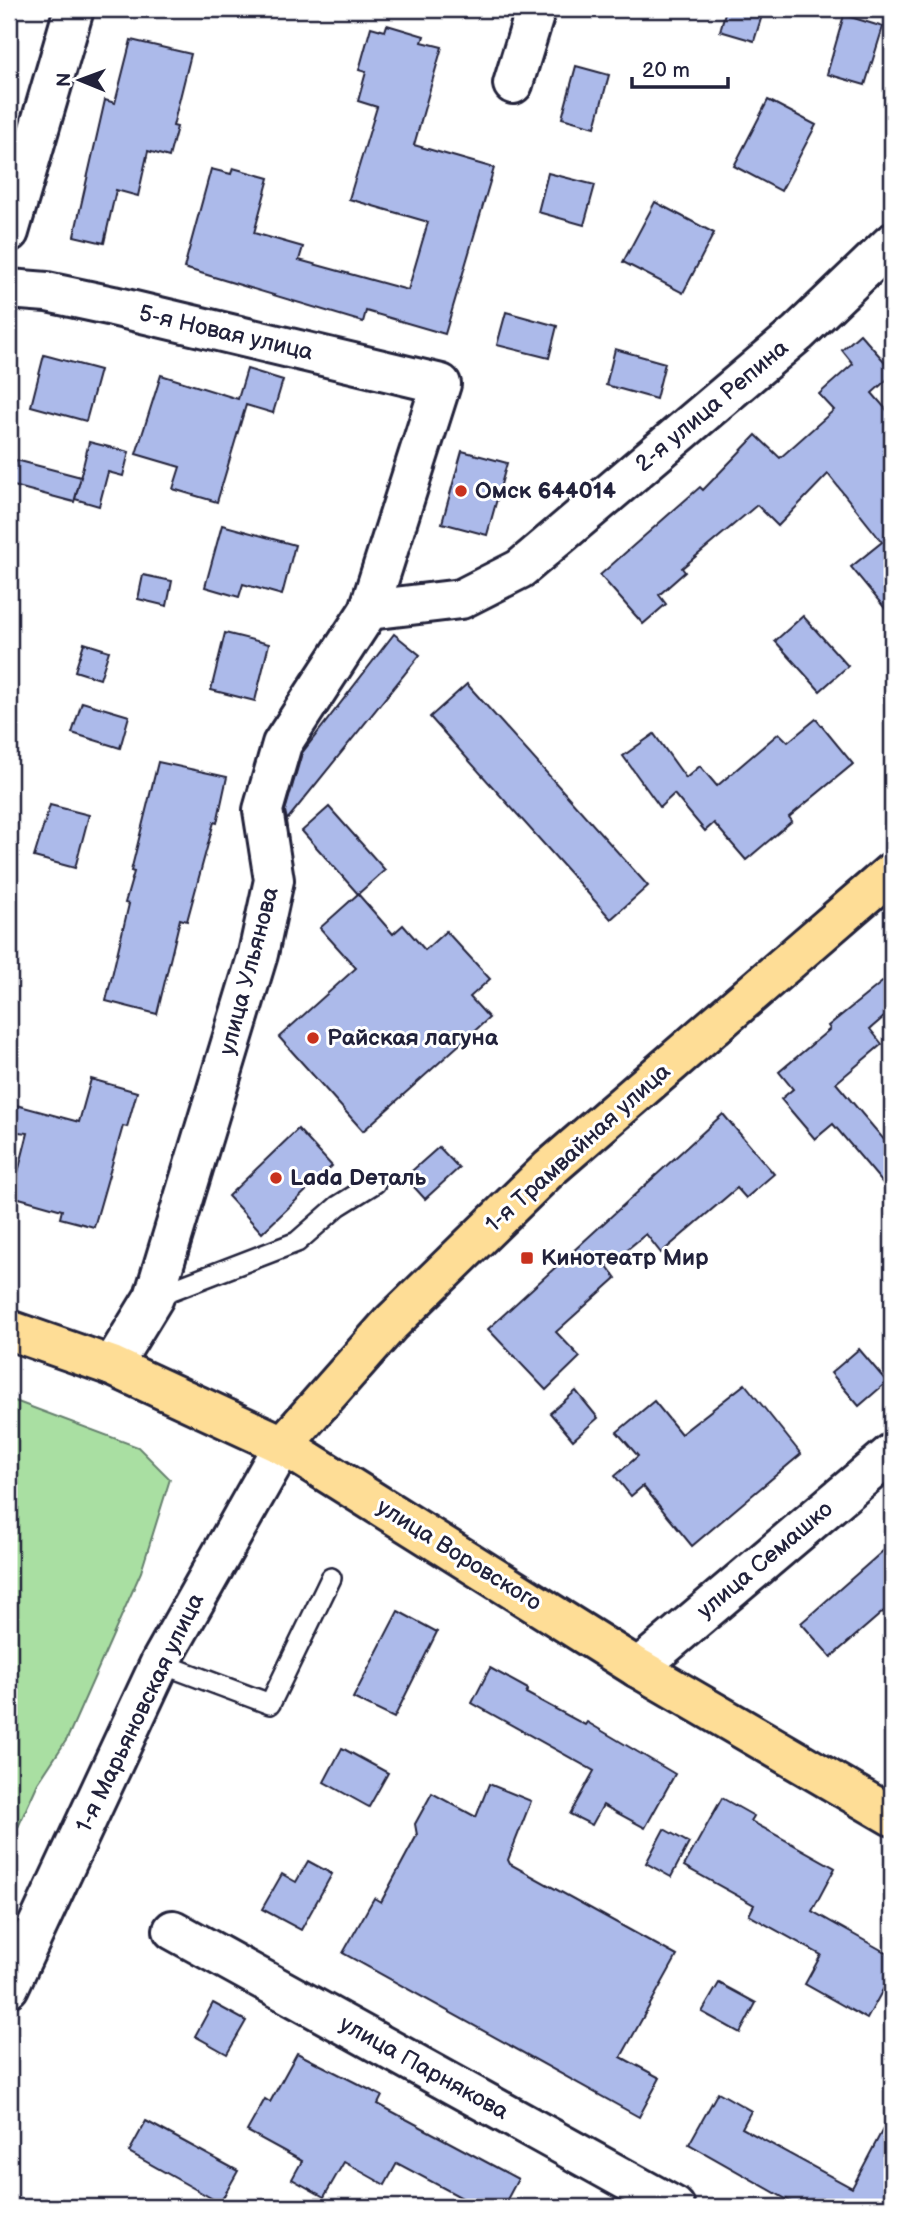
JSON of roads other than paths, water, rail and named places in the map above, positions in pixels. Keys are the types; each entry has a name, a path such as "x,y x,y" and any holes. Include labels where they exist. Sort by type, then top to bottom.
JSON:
{"main road":[{"name":"1-я Трамвайная улица","path":"283,1445 390,1325 549,1169 892,872"},
{"name":"улица Воровского","path":"9,1329 112,1366 283,1445 638,1668 892,1816"}],"street":[{"path":"9,232 74,9"},
{"path":"513,84 536,9"},
{"name":"2-я улица Репина","path":"369,610 461,598 520,569 798,333 892,243"},
{"name":"5-я Новая улица","path":"9,289 47,292 113,306 441,384"},
{"name":"улица Ульянова","path":"112,1366 154,1297 258,954 274,880 263,810 282,744 369,610 441,384"},
{"name":"1-я Марьяновская улица","path":"9,1987 160,1663 283,1445"},
{"name":"улица Семашко","path":"638,1668 892,1452"},
{"name":"улица Парнякова","path":"173,1930 675,2207"}],"lane":[{"path":"154,1297 297,1241 338,1206 375,1183"},
{"path":"160,1663 270,1704 331,1578"}],"place":[{"name":"Омск 644014","path":"461,491"},
{"name":"Райская лагуна","path":"313,1038"},
{"name":"Lada Dеталь","path":"276,1178"},
{"name":"Кинотеатр Мир","path":"527,1258"}]}
